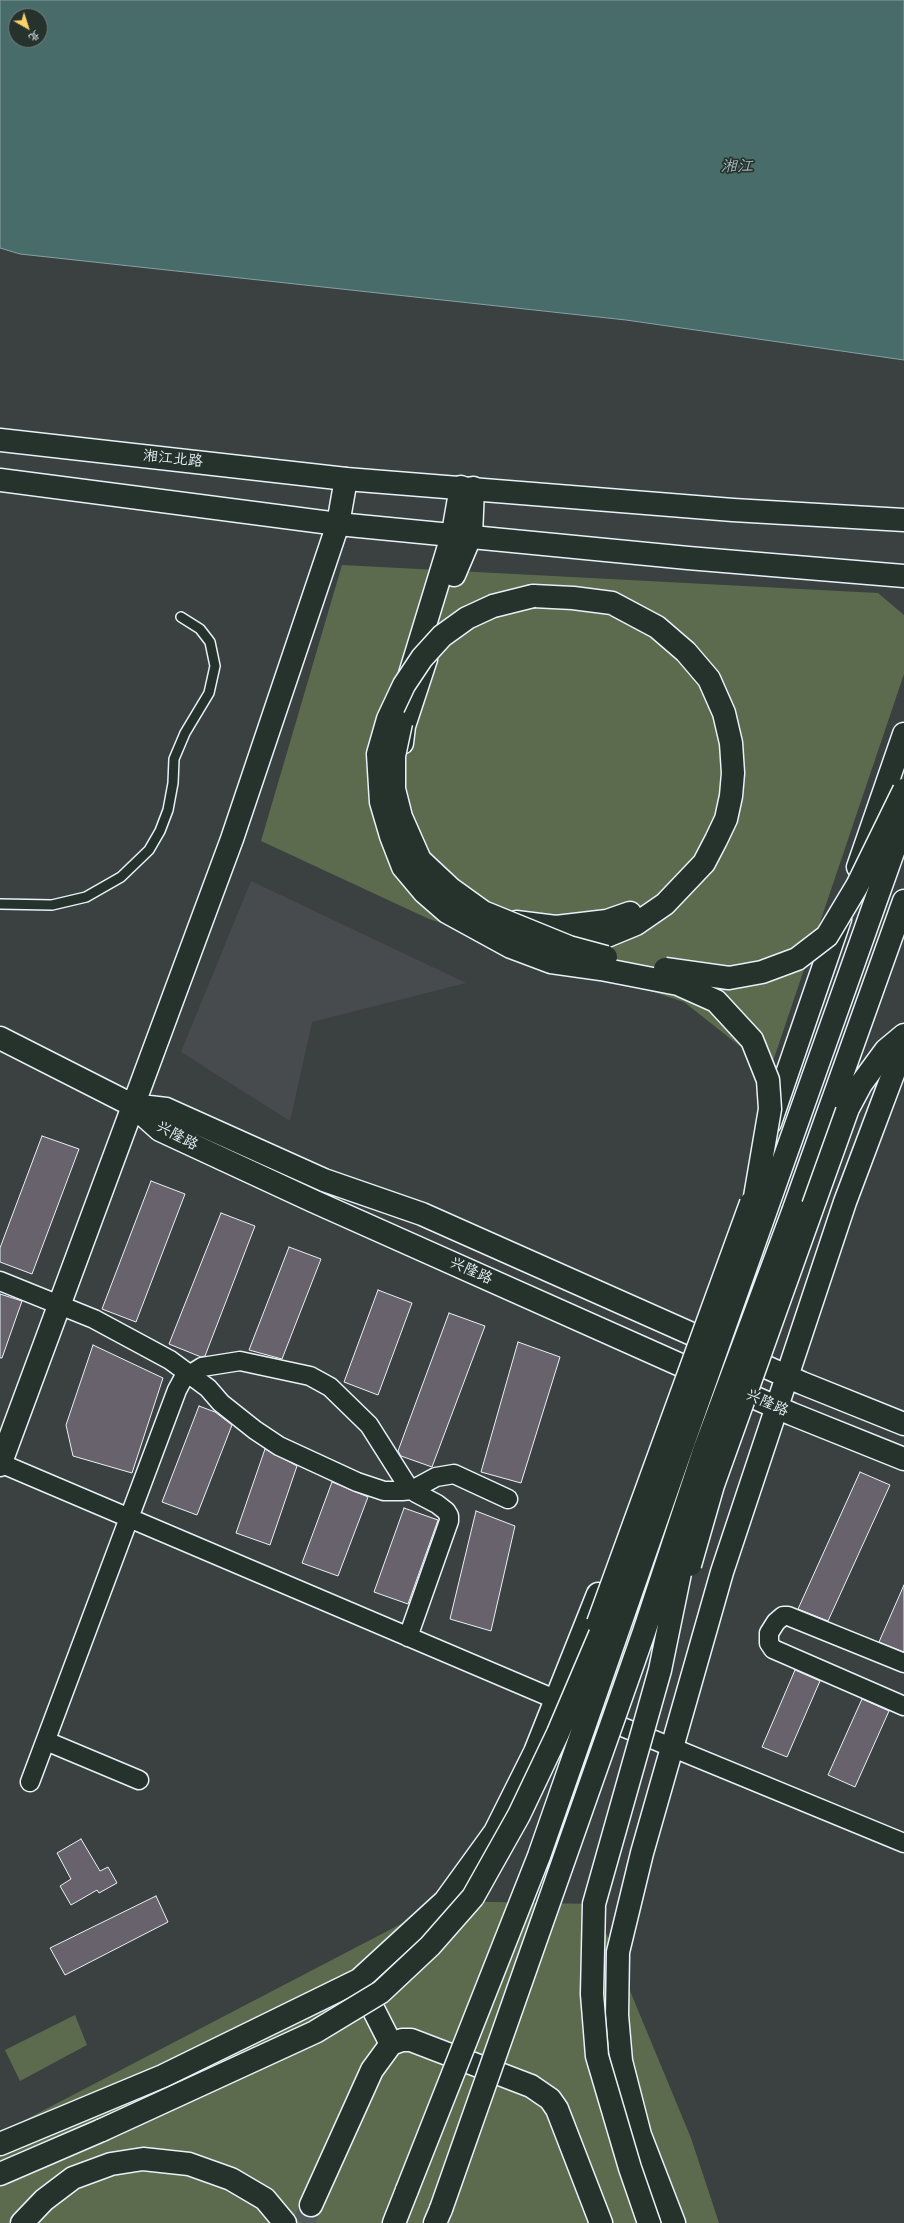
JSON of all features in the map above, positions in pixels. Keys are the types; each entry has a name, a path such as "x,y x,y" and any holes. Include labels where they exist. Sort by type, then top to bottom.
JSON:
{"main road":[{"name":"湘江北路","path":"0,440 346,479 467,487 725,509 904,520"},
{"path":"0,1464 232,839 338,524 346,479"},
{"path":"0,480 338,524 462,534 688,558 904,576"},
{"path":"467,487 462,534 397,729 387,774 388,802 412,866 444,898 469,916 525,938 557,945 595,939 636,924 665,904 704,863 726,819 731,796 733,773 731,744 724,712 709,678 686,652 657,627 612,603 572,598 533,596 493,606 467,618 442,636 422,658 404,685 388,719 378,754 381,802 391,836 403,867 424,892 447,912 511,947 551,962 601,969 678,984 716,1002 752,1040 768,1080 770,1109 738,1288"},
{"path":"397,729 400,755 403,790 411,825 428,854 462,890 489,912 523,924 556,927 607,921 628,914 659,895 690,865 707,834 719,796 723,762 719,726 706,694 682,660 667,646 623,618 592,610 531,608 483,623 448,649 420,683 407,705 400,726 394,756 394,789 401,818 420,860 451,889 483,912 589,954 700,976 729,978 762,972 797,958 828,936 857,886 904,790"},
{"path":"0,2144 163,2076 359,1980 445,1901 495,1832 535,1752 557,1700 685,1367 904,734"},
{"path":"394,2223 539,1856 684,1441 904,821"},
{"path":"438,2216 639,1648 705,1448 794,1209 904,901"},
{"path":"794,1209 861,1084 886,1050 904,1035"},
{"path":"0,1038 132,1105"},
{"path":"674,2223 640,2135 621,2061 617,2014 618,1952 642,1853 722,1572 845,1202 904,1044"},
{"name":"兴隆路","path":"132,1105 166,1109 324,1180 422,1214 787,1376 904,1424"},
{"name":"兴隆路","path":"132,1105 160,1130 313,1201 685,1367 777,1407 904,1459"},
{"path":"649,2223 630,2168 596,2056 592,1994 594,1904 713,1485 832,1159 847,1111"},
{"path":"558,1733 757,1187"},
{"path":"0,2174 102,2130 315,2032 381,1992 430,1946 473,1897 519,1815 558,1733 684,1441"},
{"path":"660,1670 705,1448"},
{"path":"359,1980 391,2044"},
{"path":"311,2206 372,2070 391,2044 402,2040 412,2040 531,2086 544,2093 557,2109 601,2223"},
{"path":"22,2223 44,2200 73,2178 111,2164 143,2159 189,2164 231,2179 265,2199 285,2223"}],"street":[{"path":"0,1281 59,1304 137,1341 190,1373 227,1407 279,1446 357,1482 384,1491 412,1490 436,1477 454,1474 508,1499"},
{"path":"30,1782 177,1390 183,1379 190,1373 202,1367 240,1361 310,1376 330,1386 369,1425 407,1485 412,1490 437,1504 449,1516 408,1637"},
{"path":"0,1464 130,1516 557,1700 672,1746 904,1843"},
{"path":"904,1663 788,1616 783,1616 776,1622 770,1633 769,1643 773,1649 904,1706"},
{"path":"46,1741 139,1780"}],"lane":[{"path":"0,904 52,905 86,897 121,877 149,850 160,831 168,810 173,783 174,759 185,733 210,694 215,666 210,642 200,629 181,617"}],"shaded area":[{"path":"251,881 466,983 312,1022 290,1121 181,1052"}],"green space":[{"path":"342,565 878,593 904,615 904,674 770,1070 684,1002 429,919 261,841"},
{"path":"445,1901 594,1904 691,2138 719,2223 0,2223 0,2133"},
{"path":"75,2015 87,2045 20,2081 5,2050"}],"water":[{"name":"湘江","path":"0,0 904,0 904,360 626,320 20,254 0,248"}],"building":[{"path":"42,1136 79,1149 32,1274 0,1262 0,1248"},
{"path":"151,1181 185,1194 136,1322 102,1309"},
{"path":"221,1213 255,1226 205,1356 201,1357 169,1344"},
{"path":"289,1247 321,1259 282,1359 249,1350"},
{"path":"378,1290 412,1303 378,1395 344,1382"},
{"path":"0,1294 22,1301 2,1358 0,1358"},
{"path":"449,1313 485,1326 432,1467 401,1456 398,1451"},
{"path":"518,1342 560,1357 521,1483 481,1472"},
{"path":"93,1345 163,1378 132,1473 73,1456 66,1425"},
{"path":"199,1406 215,1412 232,1425 197,1515 162,1502"},
{"path":"265,1449 297,1466 270,1545 236,1533"},
{"path":"860,1472 890,1485 828,1621 798,1609"},
{"path":"332,1482 368,1497 338,1576 302,1563"},
{"path":"404,1508 438,1520 408,1604 374,1592"},
{"path":"476,1511 515,1526 491,1631 450,1619"},
{"path":"904,1585 904,1652 879,1642"},
{"path":"795,1670 820,1681 787,1757 762,1747"},
{"path":"862,1699 889,1711 855,1787 828,1775"},
{"path":"81,1839 100,1871 108,1867 117,1883 99,1893 97,1890 71,1905 60,1886 71,1879 57,1853"},
{"path":"156,1896 168,1922 65,1975 50,1948"}],"tunnel":[{"path":"304,2223 311,2205"}]}
